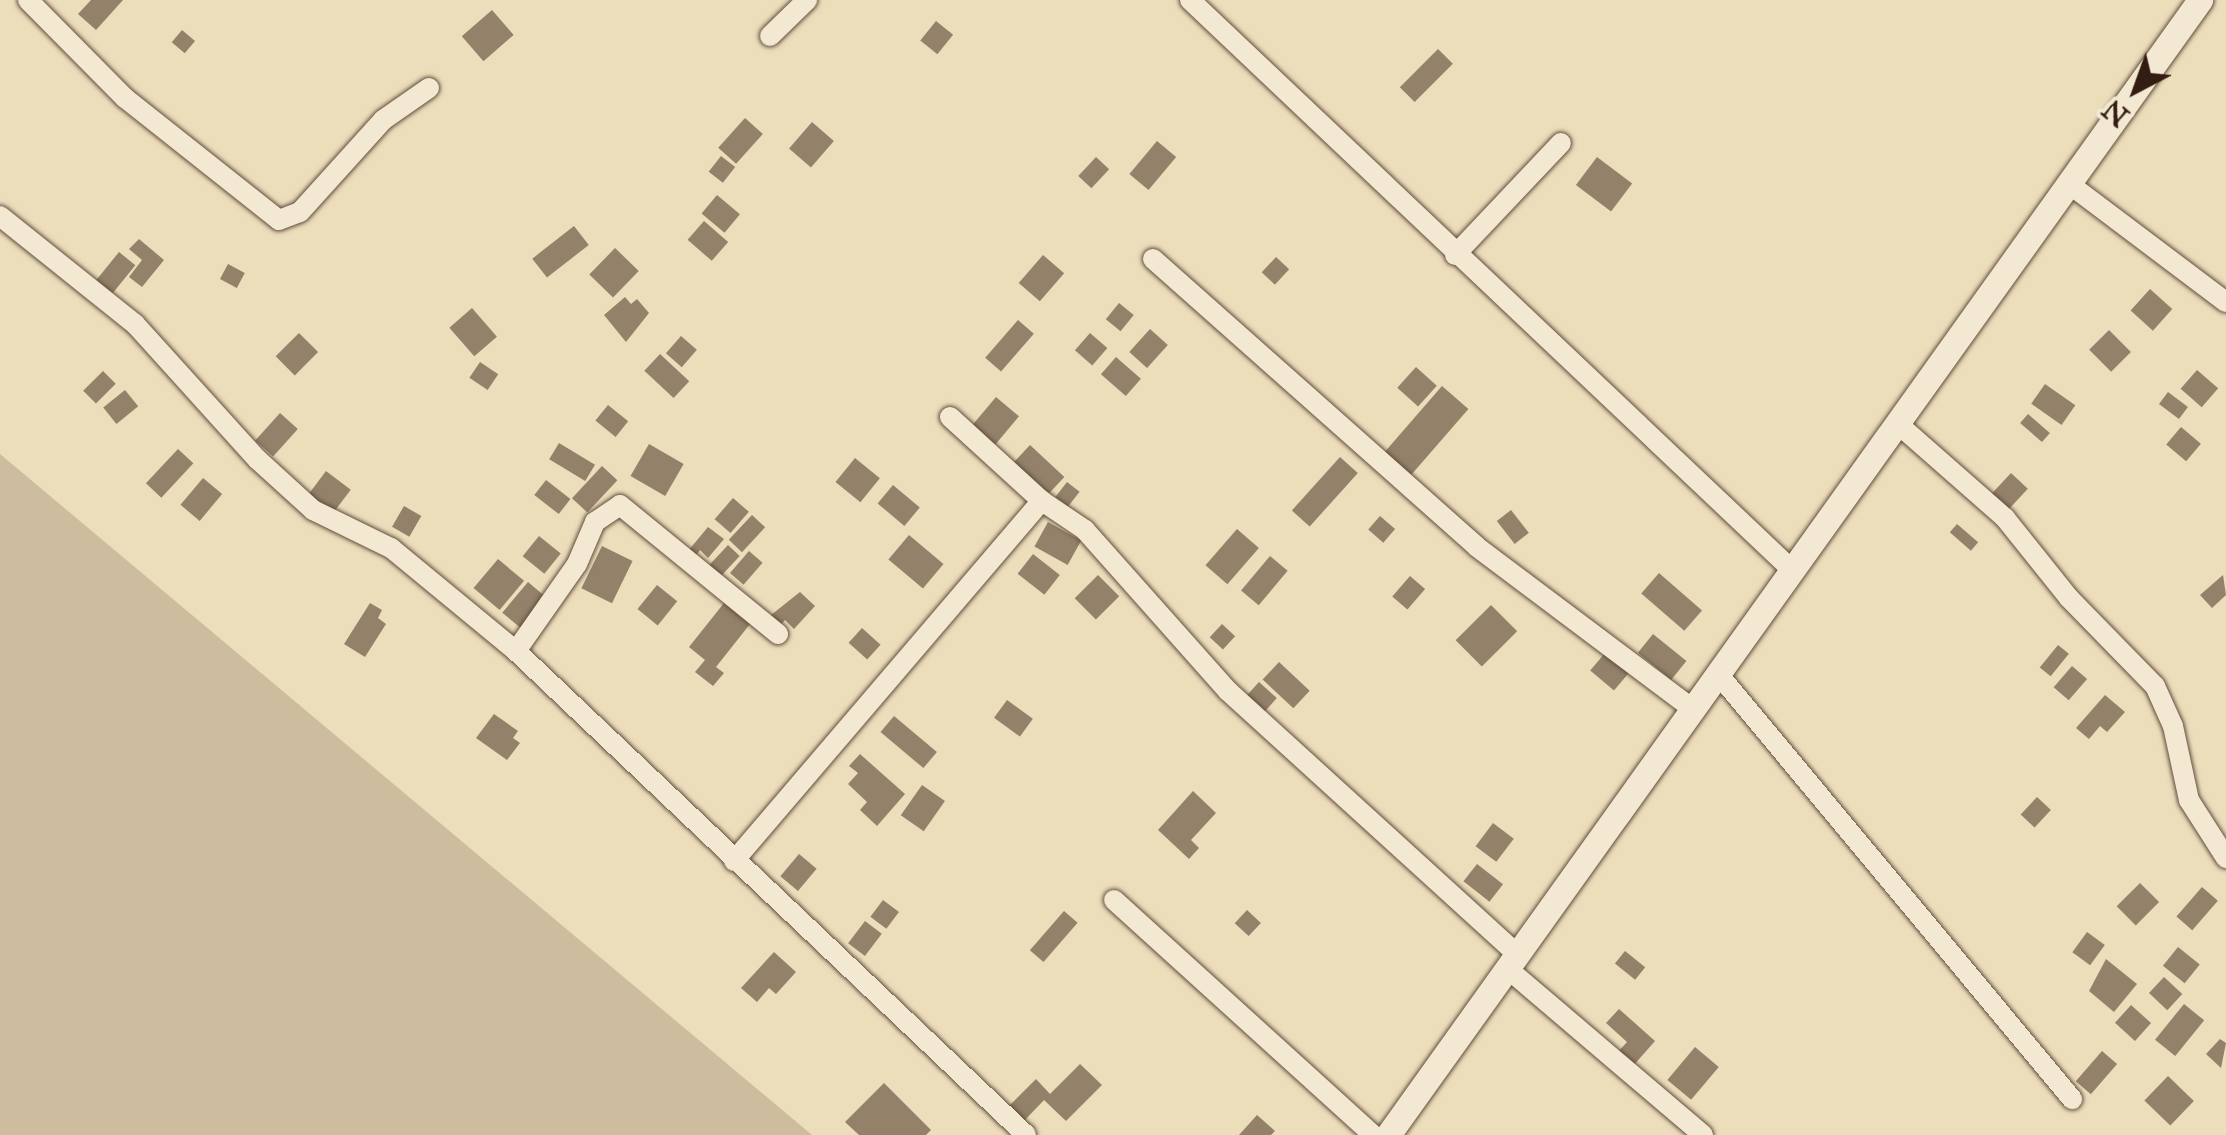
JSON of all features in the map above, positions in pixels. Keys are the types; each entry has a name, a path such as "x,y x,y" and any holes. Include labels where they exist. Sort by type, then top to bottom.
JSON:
{"street":[{"path":"28,0 125,98 279,220 300,212 383,120 428,88"},
{"path":"770,36 807,0"},
{"path":"1190,0 1790,570"},
{"path":"1388,1135 2200,0"},
{"path":"1456,254 1561,143"},
{"path":"2068,183 2226,302"},
{"path":"0,216 135,324 257,459 313,510 391,548 516,650 734,862 1026,1135"},
{"path":"1153,259 1477,547 1694,710"},
{"path":"950,417 1042,500 1085,530 1130,574 1171,634 1228,691 1702,1135"},
{"path":"1897,423 2005,518 2069,598 2155,686 2173,726 2189,800 2226,858"},
{"path":"734,862 1042,500"},
{"path":"516,650 577,564 595,522 620,504 778,634"},
{"path":"1720,675 2072,1099"},
{"path":"1114,900 1373,1135"}],"shaded area":[{"path":"0,454 812,1135 0,1135"}],"building":[{"path":"91,0 123,0 96,30 78,14"},
{"path":"492,10 514,35 483,61 462,36"},
{"path":"936,21 953,35 937,54 920,40"},
{"path":"182,30 195,41 185,53 172,42"},
{"path":"1438,49 1453,64 1415,102 1400,87"},
{"path":"745,118 763,134 736,164 718,148"},
{"path":"812,122 834,141 811,167 789,148"},
{"path":"1157,141 1176,157 1149,190 1129,174"},
{"path":"721,156 735,167 723,183 709,172"},
{"path":"1096,157 1109,169 1091,188 1078,176"},
{"path":"1597,157 1632,183 1611,211 1576,185"},
{"path":"717,195 740,214 725,233 702,213"},
{"path":"704,221 728,242 712,261 688,240"},
{"path":"574,226 589,245 547,278 532,259"},
{"path":"139,239 164,260 142,287 129,277 142,260 129,249"},
{"path":"615,248 639,271 613,298 589,275"},
{"path":"119,252 135,265 113,293 96,280"},
{"path":"1043,255 1064,273 1040,301 1019,283"},
{"path":"1276,257 1289,269 1275,285 1262,272"},
{"path":"228,264 245,273 237,288 220,279"},
{"path":"2150,289 2172,309 2153,331 2131,311"},
{"path":"625,297 631,304 637,299 649,313 626,342 604,315"},
{"path":"1119,303 1134,315 1121,331 1106,319"},
{"path":"472,308 497,337 474,356 449,328"},
{"path":"1018,320 1034,334 1001,372 985,358"},
{"path":"1150,329 1168,345 1147,368 1129,352"},
{"path":"2109,330 2131,352 2111,372 2089,350"},
{"path":"299,333 318,352 295,375 276,356"},
{"path":"1090,333 1107,348 1092,365 1075,350"},
{"path":"681,336 697,350 682,367 666,353"},
{"path":"660,354 689,381 674,398 644,371"},
{"path":"1116,357 1141,379 1126,396 1101,374"},
{"path":"480,362 498,374 488,390 469,378"},
{"path":"1416,367 1437,386 1418,407 1397,388"},
{"path":"2197,370 2218,388 2202,407 2181,389"},
{"path":"103,371 116,384 96,404 83,391"},
{"path":"2045,384 2075,405 2062,425 2031,404"},
{"path":"1442,386 1468,409 1410,476 1384,453"},
{"path":"125,390 138,406 116,424 103,408"},
{"path":"2168,392 2188,407 2179,419 2159,404"},
{"path":"996,397 1019,416 995,445 972,426"},
{"path":"608,405 628,421 616,437 595,421"},
{"path":"280,413 298,429 273,457 255,440"},
{"path":"2028,414 2050,433 2042,442 2020,423"},
{"path":"2181,427 2201,444 2186,461 2166,445"},
{"path":"559,443 595,465 585,481 549,459"},
{"path":"649,444 684,464 665,496 630,476"},
{"path":"1030,445 1064,477 1047,495 1013,463"},
{"path":"178,449 193,463 161,498 146,483"},
{"path":"1340,457 1358,473 1310,527 1292,511"},
{"path":"855,458 880,478 860,502 835,482"},
{"path":"602,466 617,480 587,513 572,498"},
{"path":"326,471 351,490 333,513 309,494"},
{"path":"2011,473 2028,489 2009,509 1992,493"},
{"path":"203,478 222,494 200,521 181,505"},
{"path":"546,480 570,499 559,514 534,495"},
{"path":"1067,482 1080,492 1068,507 1055,497"},
{"path":"893,485 920,507 904,526 878,503"},
{"path":"733,498 749,512 730,533 715,519"},
{"path":"404,506 421,516 409,537 392,527"},
{"path":"1511,510 1529,533 1515,544 1497,521"},
{"path":"752,515 765,527 742,552 729,540"},
{"path":"1380,516 1395,529 1383,543 1368,530"},
{"path":"1048,522 1081,540 1068,565 1034,546"},
{"path":"1957,524 1978,542 1971,551 1950,532"},
{"path":"708,527 724,539 708,558 700,550 695,557 688,551"},
{"path":"1237,529 1259,548 1227,584 1206,565"},
{"path":"909,535 943,564 923,588 888,560"},
{"path":"539,536 561,554 544,574 523,556"},
{"path":"728,545 740,556 721,576 709,565"},
{"path":"602,546 633,561 612,603 581,588"},
{"path":"749,551 763,563 744,585 730,573"},
{"path":"1033,554 1060,575 1044,595 1018,574"},
{"path":"1270,556 1288,571 1259,605 1241,590"},
{"path":"498,559 524,581 500,610 474,588"},
{"path":"1659,573 1702,610 1684,631 1641,593"},
{"path":"1098,575 1119,596 1096,620 1075,598"},
{"path":"2223,575 2226,595 2212,608 2200,595"},
{"path":"1410,576 1425,589 1407,609 1392,596"},
{"path":"528,582 548,599 522,629 502,613"},
{"path":"657,585 677,601 658,625 637,609"},
{"path":"800,592 815,606 794,629 785,620 777,629 766,619"},
{"path":"370,603 382,610 378,618 386,624 365,657 344,644"},
{"path":"724,603 750,624 716,667 724,673 713,686 695,672 705,660 689,647"},
{"path":"1491,605 1517,631 1482,667 1456,640"},
{"path":"1222,624 1235,636 1223,649 1210,637"},
{"path":"862,628 881,645 867,660 849,643"},
{"path":"1653,634 1686,661 1671,680 1638,653"},
{"path":"2058,645 2069,654 2051,676 2040,668"},
{"path":"1605,653 1629,673 1614,691 1590,671"},
{"path":"1279,662 1310,691 1293,708 1263,680"},
{"path":"2072,666 2087,679 2069,700 2054,687"},
{"path":"1259,682 1277,698 1263,713 1246,697"},
{"path":"2105,695 2125,712 2107,732 2100,726 2089,739 2076,728"},
{"path":"1007,700 1033,719 1020,737 994,718"},
{"path":"494,714 518,731 513,738 520,743 507,760 476,738"},
{"path":"894,716 937,752 923,768 881,732"},
{"path":"860,754 905,794 877,826 860,810 867,802 848,784 858,773 849,766"},
{"path":"922,785 945,801 924,831 901,815"},
{"path":"1193,791 1216,813 1191,840 1199,848 1189,859 1158,830"},
{"path":"2037,797 2051,810 2035,828 2021,815"},
{"path":"1493,823 1514,839 1496,862 1476,846"},
{"path":"799,854 817,869 798,891 780,876"},
{"path":"1477,864 1503,884 1489,902 1463,881"},
{"path":"2140,883 2159,902 2136,925 2117,906"},
{"path":"2202,887 2218,901 2192,930 2176,916"},
{"path":"883,900 899,912 886,929 870,917"},
{"path":"1247,910 1261,923 1249,936 1235,923"},
{"path":"1064,911 1078,923 1043,962 1030,950"},
{"path":"865,921 882,934 865,956 848,943"},
{"path":"2087,932 2105,945 2090,965 2072,952"},
{"path":"2178,947 2200,965 2185,983 2163,966"},
{"path":"1625,951 1645,967 1635,980 1615,963"},
{"path":"774,952 796,972 776,994 769,988 757,1002 741,988"},
{"path":"2106,959 2137,984 2114,1012 2089,991"},
{"path":"2164,977 2182,994 2167,1010 2149,993"},
{"path":"2184,1004 2204,1020 2175,1056 2155,1040"},
{"path":"2131,1005 2151,1023 2135,1041 2115,1023"},
{"path":"1619,1009 1655,1041 1633,1066 1618,1052 1627,1042 1606,1023"},
{"path":"2220,1039 2226,1043 2221,1068 2206,1054"},
{"path":"1695,1047 1719,1067 1691,1100 1667,1080"},
{"path":"2102,1051 2117,1064 2091,1094 2076,1081"},
{"path":"1080,1064 1102,1085 1066,1121 1044,1100 1024,1121 1009,1106 1036,1079 1050,1094"},
{"path":"2168,1076 2194,1101 2170,1125 2144,1100"},
{"path":"884,1083 931,1130 926,1135 859,1135 845,1122"},
{"path":"1257,1115 1275,1131 1271,1135 1239,1135"}]}
